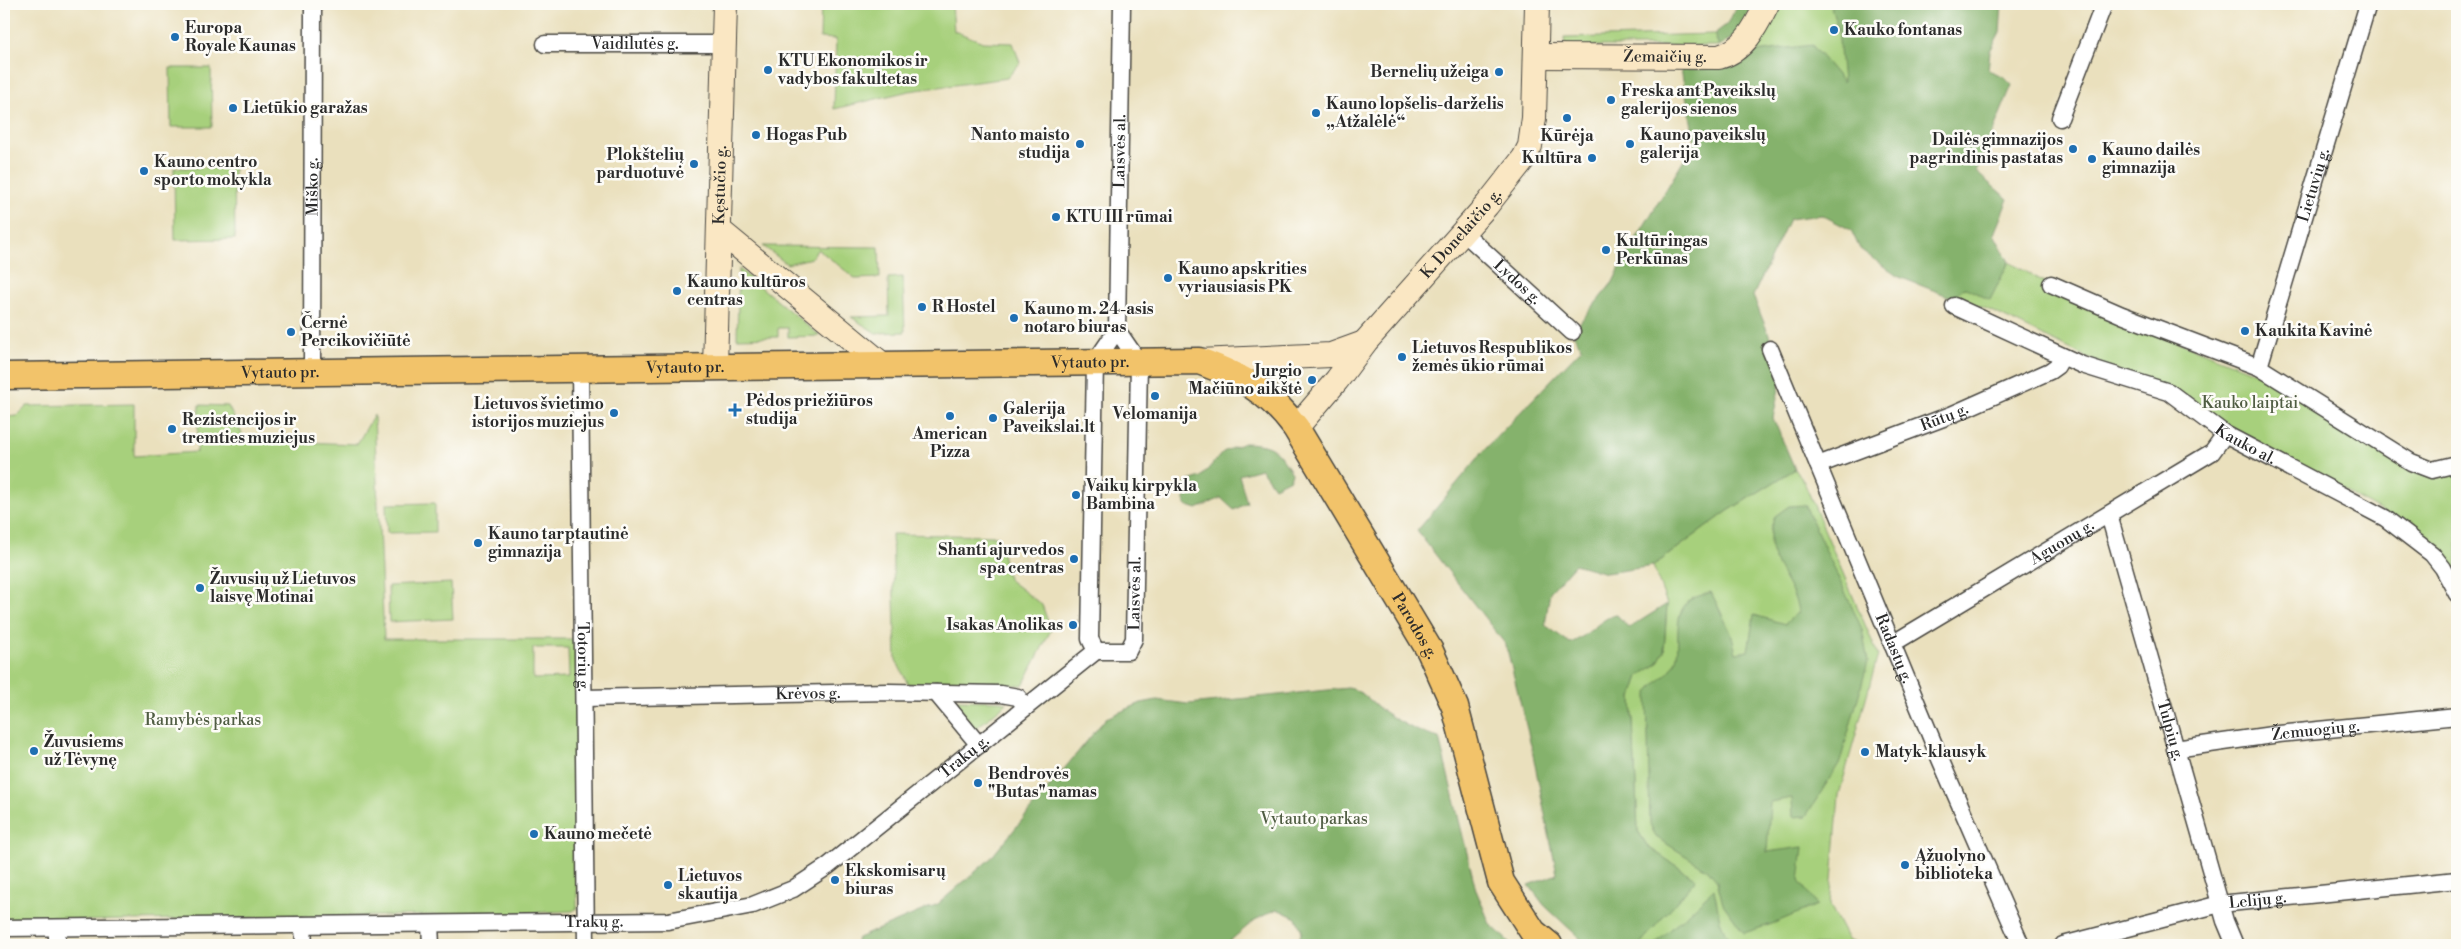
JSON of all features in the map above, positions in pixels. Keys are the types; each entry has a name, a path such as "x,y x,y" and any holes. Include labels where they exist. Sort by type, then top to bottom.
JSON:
{"main road":[{"name":"Vytauto pr.","path":"4,376 1199,361"},
{"name":"Parodos g.","path":"1199,361 1226,371 1265,393 1283,410 1296,428 1430,651 1455,707 1501,882 1533,932 1548,945"}],"street":[{"name":"Miško g.","path":"312,371 313,4"},
{"name":"Kęstučio g.","path":"715,367 725,4"},
{"name":"Laisvės al.","path":"1117,330 1122,4"},
{"name":"K. Donelaičio g.","path":"1296,428 1337,380 1364,343 1510,176 1530,146 1534,118 1537,4"},
{"name":"Žemaičių g.","path":"1537,56 1719,57 1731,53 1750,35 1766,4"},
{"path":"2060,118 2104,4"},
{"name":"Lietuvių g.","path":"2259,367 2368,4"},
{"name":"Vaidilutės g.","path":"545,44 724,44"},
{"path":"719,230 883,365"},
{"name":"Lydos g.","path":"1463,232 1572,332"},
{"path":"2051,284 2122,315 2259,367 2411,462 2432,470 2457,464"},
{"name":"Kauko al.","path":"1954,306 2062,357 2168,392 2226,434 2385,518 2432,554 2443,568 2457,594"},
{"path":"1096,650 1090,639 1095,362 1117,330 1139,362"},
{"name":"Vytauto pr.","path":"1199,361 1331,356 1364,343"},
{"name":"Radastų g.","path":"1770,349 1892,644 2021,945"},
{"name":"Rūtų g.","path":"1818,465 1951,415 2050,371 2057,366 2062,357"},
{"name":"Laisvės al.","path":"1096,650 1128,651 1134,639 1139,362"},
{"name":"Totorių g.","path":"580,368 586,945"},
{"name":"Aguonų g.","path":"1892,644 2212,452 2226,434"},
{"name":"Tulpių g.","path":"2109,515 2220,904 2235,945"},
{"name":"Trakų g.","path":"4,928 668,921 754,904 793,890 828,866 1096,650"},
{"path":"936,693 979,745"},
{"name":"Krėvos g.","path":"584,698 936,693 1001,694 1018,697 1026,707"},
{"name":"Žemuogių g.","path":"2175,749 2279,734 2457,716"},
{"name":"Lelijų g.","path":"2063,945 2220,904 2457,880"},
{"path":"430,924 430,945"},
{"path":"303,925 304,945"},
{"path":"57,928 57,945"}],"green space":[{"path":"821,4 952,4 954,31 983,42 1013,43 1020,63 1007,78 909,91 834,109 836,39 820,38"},
{"path":"1739,4 1754,4 1737,35 1719,46 1714,34 1726,25"},
{"name":"Kauko laiptai","path":"1775,4 1837,4 1967,234 2009,262 2085,305 2262,375 2421,473 2438,477 2457,472 2457,580 2399,521 2222,423 1992,311 1953,298 1929,266 1843,83 1812,46 1748,53"},
{"path":"1830,4 2002,4 2000,32 1990,51 1988,70 2003,76 2012,85 1976,172 2008,199 1994,234 2009,262 1990,300 1964,287 1953,298 1897,276 1860,249 1851,230 1822,215 1789,219 1753,296 1783,369 1773,418 1795,469 1728,511 1653,566 1606,573 1575,564 1550,592 1545,625 1570,643 1611,616 1617,615 1629,628 1667,604 1664,651 1657,664 1639,676 1632,697 1638,831 1648,847 1696,879 1639,945 1587,945 1544,905 1529,885 1557,874 1531,745 1506,645 1417,531 1488,446 1582,348 1572,332 1613,282 1625,257 1695,142 1681,69 1717,68 1733,63 1748,53 1812,45 1843,82 1838,28"},
{"path":"1714,34 1719,46 1565,46 1564,38"},
{"path":"170,68 211,68 212,127 171,127"},
{"path":"234,167 235,239 175,240 174,168"},
{"path":"763,246 879,247 880,278 856,279 818,249 811,258 787,264"},
{"path":"739,269 820,336 788,337 788,328 778,328 778,337 737,338"},
{"path":"903,277 905,332 876,333 851,317 889,316 888,278"},
{"name":"Ramybės parkas","path":"134,404 134,456 197,452 199,405 228,406 245,440 357,444 374,415 384,639 577,639 577,908 573,911 501,914 4,922 4,417 17,416 27,406","holes":["533,648 568,648 569,678 533,679"]},
{"path":"1244,443 1262,445 1273,449 1292,473 1290,479 1274,487 1261,469 1239,475 1247,503 1234,510 1221,498 1197,509 1185,505 1185,482 1201,477 1223,452"},
{"path":"1795,469 1804,482 1878,655 1839,795 1830,905 1848,940 1860,945 1639,945 1695,879 1648,847 1638,831 1632,697 1639,676 1657,664 1664,651 1667,604 1653,566 1728,511"},
{"path":"435,503 435,532 387,533 386,504"},
{"path":"1805,505 1862,629 1868,662 1840,762 1806,816 1793,817 1792,798 1770,802 1767,852 1803,847 1799,881 1817,905 1772,924 1744,933 1723,904 1717,881 1708,870 1656,837 1650,824 1647,695 1653,686 1674,666 1677,653 1680,613 1691,599 1711,592 1731,633 1736,653 1748,651 1754,615 1785,624 1798,612 1796,602 1773,555 1770,533 1775,516 1789,506"},
{"path":"892,534 998,536 1008,579 1042,605 1051,630 1023,685 908,684 896,660"},
{"path":"451,583 453,619 389,622 388,586"},
{"name":"Vytauto parkas","path":"1348,688 1359,692 1392,717 1425,734 1439,738 1476,890 1490,924 1512,945 1297,945 1302,931 1296,918 1277,909 1255,920 1225,945 854,945 858,938 938,904 990,859 1106,718 1141,703 1157,700 1188,704"},
{"path":"955,700 1002,701 1007,703 974,730"},
{"path":"1714,889 1720,921 1731,945 1654,945"}],"place":[{"name":"Kauko fontanas","path":"1834,30"},
{"name":"Europa Royale Kaunas","path":"175,37"},
{"name":"KTU Ekonomikos ir vadybos fakultetas","path":"768,70"},
{"name":"Bernelių užeiga","path":"1499,72"},
{"name":"Freska ant Paveikslų galerijos sienos","path":"1611,100"},
{"name":"Lietūkio garažas","path":"233,108"},
{"name":"Kauno lopšelis-darželis „Atžalėlė“","path":"1316,113"},
{"name":"Kūrėja","path":"1567,118"},
{"name":"Hogas Pub","path":"756,135"},
{"name":"Nanto maisto studija","path":"1080,144"},
{"name":"Kauno paveikslų galerija","path":"1630,144"},
{"name":"Dailės gimnazijos pagrindinis pastatas","path":"2073,149"},
{"name":"Kultūra","path":"1592,158"},
{"name":"Kauno dailės gimnazija","path":"2092,159"},
{"name":"Plokštelių parduotuvė","path":"694,164"},
{"name":"Kauno centro sporto mokykla","path":"144,171"},
{"name":"KTU III rūmai","path":"1056,217"},
{"name":"Kultūringas Perkūnas","path":"1606,250"},
{"name":"Kauno apskrities vyriausiasis PK","path":"1168,278"},
{"name":"Kauno kultūros centras","path":"677,291"},
{"name":"R Hostel","path":"922,307"},
{"name":"Kauno m. 24-asis notaro biuras","path":"1014,318"},
{"name":"Kaukita Kavinė","path":"2245,331"},
{"name":"Černė Percikovičiūtė","path":"291,332"},
{"name":"Lietuvos Respublikos žemės ūkio rūmai","path":"1402,357"},
{"name":"Jurgio Mačiūno aikštė","path":"1312,380"},
{"name":"Velomanija","path":"1155,396"},
{"name":"Pėdos priežiūros studija","path":"735,410"},
{"name":"Lietuvos švietimo istorijos muziejus","path":"614,413"},
{"name":"American Pizza","path":"950,416"},
{"name":"Galerija Paveikslai.lt","path":"993,418"},
{"name":"Rezistencijos ir tremties muziejus","path":"172,429"},
{"name":"Vaikų kirpykla Bambina","path":"1076,495"},
{"name":"Kauno tarptautinė gimnazija","path":"478,543"},
{"name":"Shanti ajurvedos spa centras","path":"1074,559"},
{"name":"Žuvusių už Lietuvos laisvę Motinai","path":"200,588"},
{"name":"Isakas Anolikas","path":"1073,625"},
{"name":"Žuvusiems už Tėvynę","path":"34,751"},
{"name":"Matyk-klausyk","path":"1865,752"},
{"name":"Bendrovės \"Butas\" namas","path":"978,783"},
{"name":"Kauno mečetė","path":"534,834"},
{"name":"Ąžuolyno biblioteka","path":"1905,865"},
{"name":"Ekskomisarų biuras","path":"835,880"},
{"name":"Lietuvos skautija","path":"668,885"}]}
